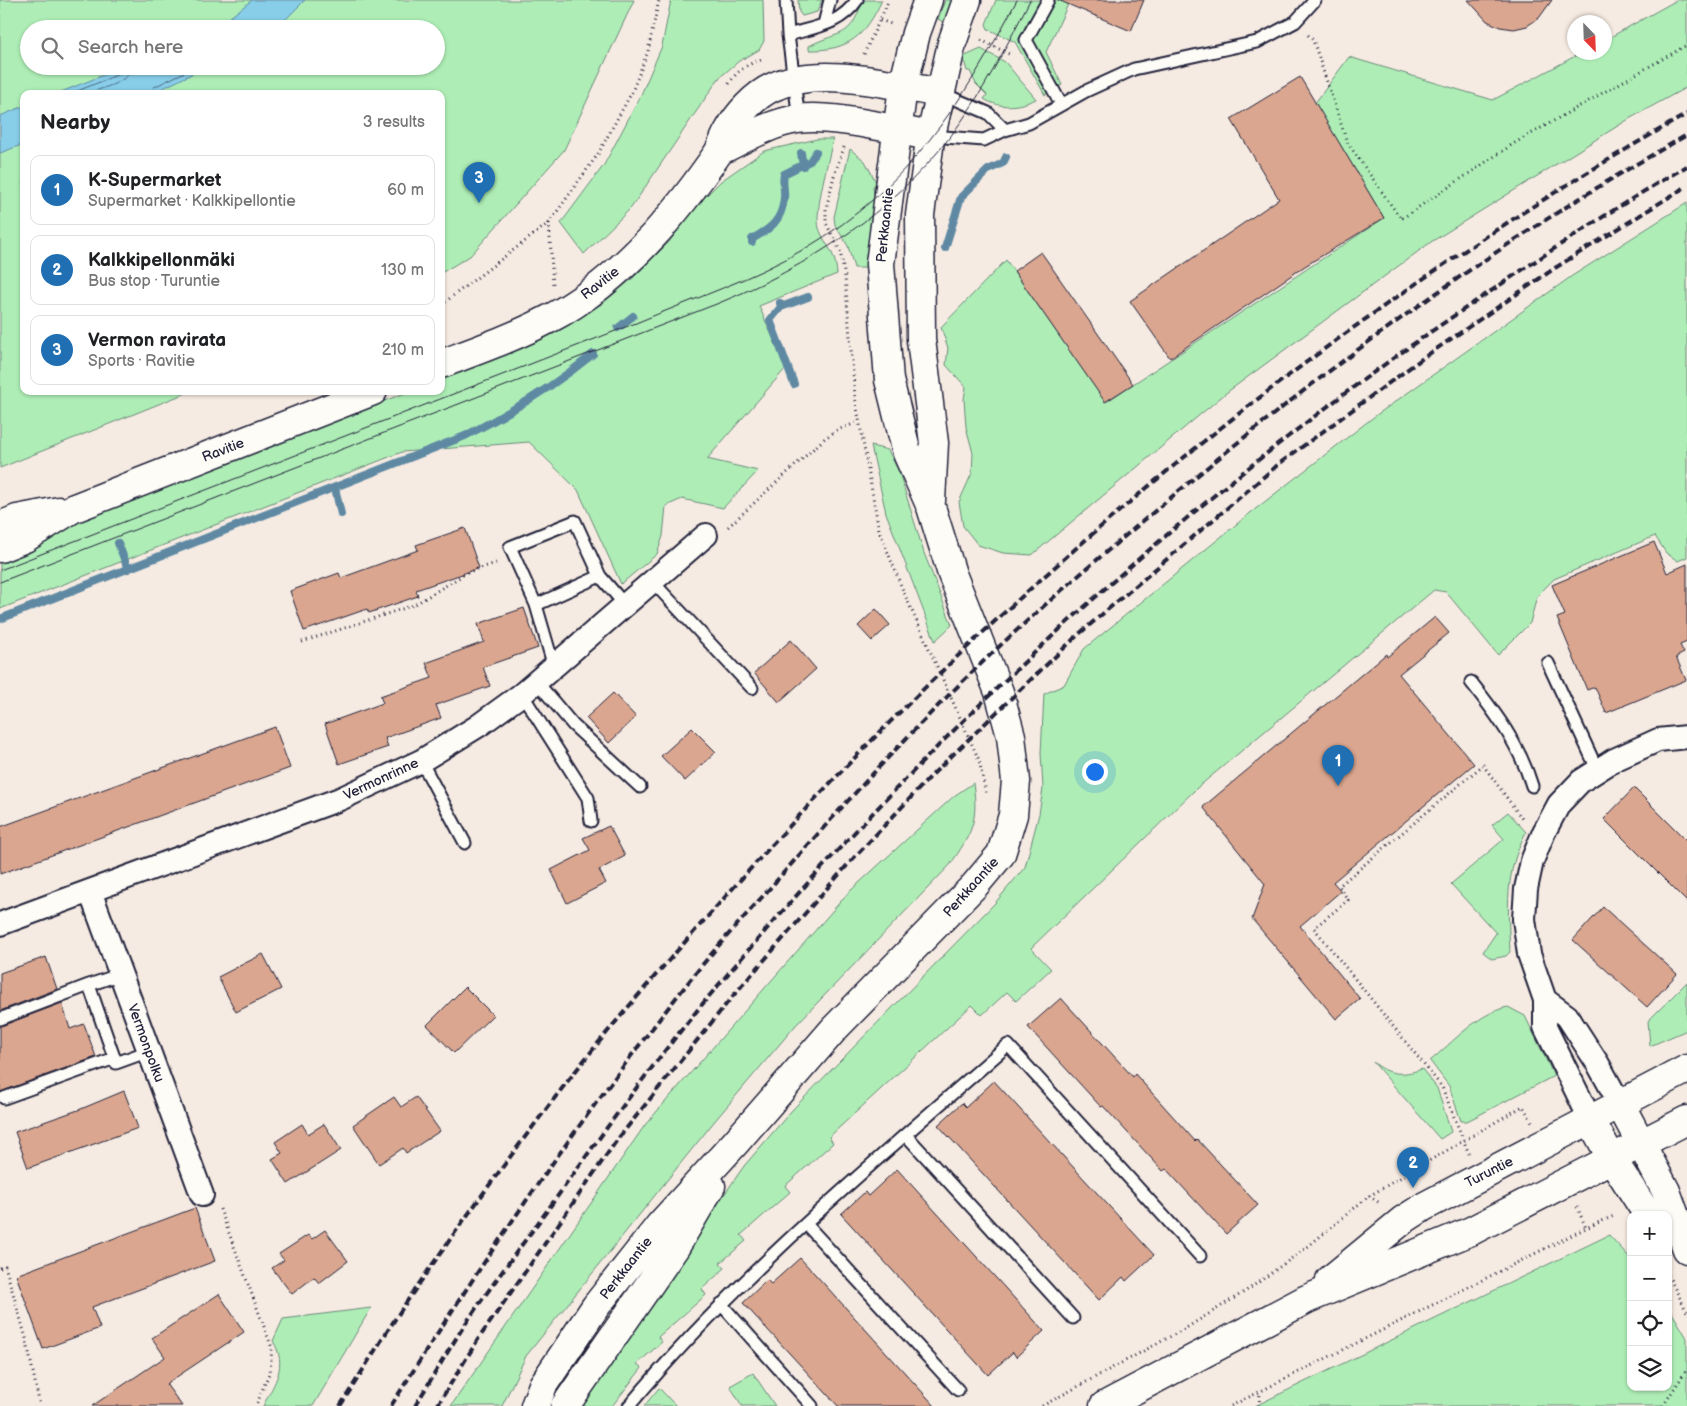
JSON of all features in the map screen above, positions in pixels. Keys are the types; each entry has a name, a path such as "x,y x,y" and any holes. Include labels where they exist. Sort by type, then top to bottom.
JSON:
{"main road":[{"name":"Perkkaantie","path":"536,1406 544,1385 596,1306 660,1225 735,1143 835,1028 976,884 1001,854 1013,815 1016,781 1011,736 999,692 952,574 931,507 906,453 890,380 880,264 903,87 916,33 928,0"},
{"name":"Perkkaantie","path":"931,507 934,443 921,340 920,215 931,136 952,43 967,0"},
{"name":"Ravitie","path":"445,362 506,339 550,318 589,293 624,265 653,236 719,151 728,131 743,111 772,88 794,81 825,78 858,80 941,93"},
{"name":"Ravitie","path":"719,151 773,125 799,119 826,119 931,136"},
{"name":"Ravitie","path":"0,548 25,538 72,509 363,395"},
{"name":"Ravitie","path":"0,526 17,519 72,509"},
{"name":"Turuntie","path":"1307,1299 1403,1220 1462,1186 1687,1069"},
{"path":"1620,1104 1666,1191 1687,1249"},
{"path":"1590,1119 1612,1159 1645,1211"},
{"name":"Turuntie","path":"1104,1406 1307,1299 1471,1230 1687,1120"},
{"name":"Perkkaantie","path":"565,1406 676,1246 735,1143"},
{"path":"1672,1248 1687,1269"}],"street":[{"name":"Vermonrinne","path":"0,924 340,799 421,760 478,726 530,688 706,535"},
{"path":"1590,1119 1545,1027 1545,1000 1529,954 1524,919 1526,890 1532,861 1544,832 1559,804 1581,781 1597,769 1658,740 1687,737"},
{"name":"Vermonpolku","path":"90,891 202,1195"},
{"path":"1545,1000 1567,1016 1598,1064 1620,1104"}],"lane":[{"path":"786,0 788,35 799,119"},
{"path":"824,24 830,0"},
{"path":"788,35 839,20 857,0"},
{"path":"1048,0 1026,40 1061,104"},
{"path":"931,136 984,140 1005,130 1029,124 1061,104 1134,69 1257,42 1295,22 1314,0"},
{"path":"941,93 988,114 1005,130"},
{"path":"554,667 536,604 510,547 575,521 600,576 625,605"},
{"path":"536,604 600,576"},
{"path":"652,582 752,688"},
{"path":"1548,663 1597,769"},
{"path":"1471,682 1506,728 1525,765 1532,786"},
{"path":"530,688 640,787"},
{"path":"530,688 588,798 591,821"},
{"path":"421,760 465,843"},
{"path":"0,1020 121,974"},
{"path":"89,986 116,1063 150,1052"},
{"path":"629,1406 721,1304 806,1224 1008,1045 1200,1256"},
{"path":"4,1098 115,1058"},
{"path":"906,1135 1073,1318"},
{"path":"806,1224 958,1390"},
{"path":"721,1304 812,1406"}],"path":[{"path":"445,303 549,223 598,154 632,92 648,50 660,0"},
{"path":"1295,22 1313,40 1347,142 1401,219 1513,144 1687,45"},
{"path":"977,38 1004,50 1016,61"},
{"path":"725,90 735,74 753,62 772,58"},
{"path":"844,145 826,209 826,223 840,251 845,277 854,397 879,530 904,592 979,760 987,795"},
{"path":"549,223 553,291 560,285"},
{"path":"706,535 724,531 824,439 837,430 859,422"},
{"path":"302,642 414,605 468,572 515,556"},
{"path":"1471,1158 1462,1141 1442,1087 1314,928 1348,900 1339,886 1483,765 1528,826 1544,832"},
{"path":"1042,1406 1186,1328 1249,1289 1306,1248 1370,1196 1523,1106"},
{"path":"1370,1196 1383,1205"},
{"path":"1231,1406 1239,1404 1586,1228"},
{"path":"0,1268 5,1266 26,1338 40,1406"},
{"path":"1672,1283 1687,1312"},
{"path":"1663,1406 1687,1369"},
{"path":"1259,1406 1260,1392"}],"green space":[{"path":"0,0 634,0 564,150 470,256 445,271 445,90 20,90 20,395 181,395 0,468"},
{"path":"671,0 763,0 764,41 759,50 739,61 719,78 631,208 584,254 561,223 604,165 640,97 662,46"},
{"path":"798,0 822,0 817,12 802,16 799,12"},
{"path":"863,0 882,0 869,23 862,31 845,44 835,48 809,50 809,46 843,32 848,28 858,13"},
{"path":"945,0 957,0 946,24 938,19"},
{"path":"996,0 1070,0 1046,52 1062,85 1045,95 1015,42 988,29 986,24"},
{"path":"1677,0 1687,0 1687,87 1629,119 1431,242 1226,393 1032,555 1003,553 978,545 963,526 959,502 972,473 973,453 966,427 964,399 966,387 946,365 948,348 941,327 1006,260 1106,402 1384,218 1315,103 1349,57 1493,100 1568,60 1612,60 1612,36"},
{"path":"981,49 1005,62 1036,99 1023,104 1003,106 984,99 987,95 976,84 970,71 967,71 963,57"},
{"path":"817,139 833,139 820,198 818,220 819,228 834,259 837,274 759,306 786,368 707,459 758,471 723,508 682,499 666,506 663,536 657,554 621,584 578,490 529,442 402,452 0,609 0,558 33,545 88,516 400,395 445,395 445,377 515,351 574,321 603,303 633,278 669,242 695,207 721,181 764,151"},
{"path":"850,149 865,161 877,184 873,186 875,206 870,226 874,227 866,268 854,268 848,246 835,225 834,217"},
{"path":"1687,203 1687,557 1678,561 1666,553 1655,536 1554,579 1537,596 1530,623 1498,655 1446,592 1434,590 1197,788 1031,948 1051,969 1016,1001 1007,992 982,1015 972,1005 829,1137 833,1143 785,1186 790,1192 741,1235 746,1241 720,1263 725,1268 702,1289 706,1295 658,1337 662,1342 637,1364 642,1368 612,1406 578,1406 744,1166 793,1109 995,903 1025,867 1039,814 1043,788 1041,753 1044,694 1064,685 1084,649 1249,514 1375,416 1572,276"},
{"path":"871,446 888,450 899,472 924,553 952,625 935,641 886,513"},
{"path":"973,783 975,808 972,827 950,865 795,1026 713,1123 526,1356 502,1406 451,1406 645,1125 848,893 954,796"},
{"path":"1508,812 1526,832 1514,863 1509,891 1510,952 1506,956 1492,959 1483,952 1496,933 1451,884 1504,839 1492,825"},
{"path":"1687,982 1687,1030 1650,1046 1648,1021"},
{"path":"1508,1007 1525,1016 1554,1076 1467,1121 1461,1121 1449,1086 1430,1061 1486,1015"},
{"path":"1373,1062 1385,1070 1396,1073 1408,1073 1422,1069 1437,1088 1451,1132 1440,1139"},
{"path":"1609,1235 1627,1255 1627,1391 1672,1391 1672,1313 1687,1338 1687,1406 1255,1406"},
{"path":"371,1308 313,1406 263,1406 280,1366 273,1341 283,1319"},
{"path":"753,1373 775,1406 742,1406 730,1386"},
{"path":"659,1388 676,1406 644,1406"}],"water":[{"path":"252,0 305,0 285,20 226,20"},
{"path":"104,75 190,75 159,90 66,90"},
{"path":"20,108 20,146 0,153 0,116"}],"building":[{"path":"1058,0 1144,0 1131,31"},
{"path":"1468,0 1552,0 1539,18 1527,26 1514,29 1500,27 1487,21"},
{"path":"1300,77 1384,218 1305,266 1170,358 1130,301 1279,199 1231,119"},
{"path":"1041,252 1133,384 1105,402 1014,271"},
{"path":"465,528 479,568 416,590 418,596 369,613 367,609 304,631 290,591 339,573 341,578 418,550 416,545"},
{"path":"1654,542 1667,573 1687,564 1687,642 1680,645 1684,653 1676,657 1686,680 1606,713 1595,687 1587,690 1557,618 1565,615 1552,585"},
{"path":"524,608 538,648 483,667 490,686 436,705 441,718 385,738 388,747 339,764 325,724 383,703 380,696 432,678 426,663 484,642 478,624"},
{"path":"876,609 890,625 872,641 858,626"},
{"path":"1435,617 1449,633 1399,674 1474,764 1333,882 1341,891 1300,926 1360,999 1336,1019 1252,919 1265,884 1203,807 1386,654 1387,657"},
{"path":"791,640 816,669 779,702 754,673"},
{"path":"613,693 636,717 609,743 586,718"},
{"path":"275,727 290,768 0,874 0,827"},
{"path":"692,728 716,752 685,781 661,756"},
{"path":"1634,788 1687,841 1687,902 1604,819"},
{"path":"609,826 625,856 599,870 606,883 567,903 551,870 590,850 583,838"},
{"path":"1603,907 1677,974 1647,1007 1573,940"},
{"path":"263,954 281,989 236,1012 218,977"},
{"path":"46,957 57,989 0,1011 0,973"},
{"path":"465,987 493,1015 454,1053 427,1025"},
{"path":"1061,998 1133,1077 1135,1074 1195,1141 1197,1139 1258,1205 1226,1234 1166,1169 1163,1171 1103,1106 1101,1107 1028,1027"},
{"path":"62,1003 70,1029 84,1024 96,1057 0,1092 0,1026"},
{"path":"994,1081 1154,1255 1126,1281 1123,1277 1099,1300 938,1125 962,1103 966,1107"},
{"path":"124,1091 138,1128 28,1168 15,1132 81,1109"},
{"path":"394,1097 401,1107 416,1097 440,1131 406,1153 403,1148 379,1164 353,1125"},
{"path":"302,1124 308,1134 324,1124 341,1150 288,1184 272,1159 282,1153 275,1142"},
{"path":"897,1169 1044,1331 1016,1357 1013,1352 988,1375 841,1214 865,1192 868,1196"},
{"path":"195,1208 215,1261 92,1307 100,1328 43,1349 16,1275"},
{"path":"325,1230 348,1261 319,1283 314,1277 292,1294 272,1268 284,1260 279,1254 308,1235 312,1239"},
{"path":"800,1258 935,1406 838,1406 743,1303 767,1280 771,1284"},
{"path":"219,1294 244,1332 166,1384 182,1406 92,1406 165,1357 152,1338"}],"waterway":[{"path":"752,242 752,239 770,228 781,213 784,198 784,174 810,161 816,152"},
{"path":"801,153 803,166"},
{"path":"945,248 961,197 988,170 1003,163 1006,157"},
{"path":"781,307 808,297"},
{"path":"780,303 781,307 770,320 794,384"},
{"path":"618,328 633,316"},
{"path":"0,619 465,436 531,398 593,354"},
{"path":"335,488 341,514"},
{"path":"118,543 128,569"}],"tram line":[{"path":"0,570 636,323 744,279 806,248 842,224 875,198 904,170 954,107 976,73 1017,0"},
{"path":"0,582 719,303 816,255 874,214 927,165 950,137 973,104 1030,0"}],"railway":[{"path":"340,1406 447,1244 557,1095 621,1015 735,886 840,773 949,665 1062,561 1180,461 1301,366 1426,277 1555,193 1687,114"},
{"path":"391,1406 463,1294 539,1183 658,1021 718,946 829,822 906,738 960,684 1031,617 1076,578 1291,400 1484,260 1618,175 1687,135"},
{"path":"415,1406 462,1329 485,1296 616,1115 678,1034 807,884 897,788 989,696 1085,607 1183,521 1285,439 1389,361 1497,287 1615,209 1687,166"},
{"path":"437,1406 477,1341 617,1140 732,997 850,862 934,773 1079,634 1280,463 1423,358 1555,268 1687,186"}],"place":[{"name":"Vermon ravirata","path":"479,203"},
{"name":"K-Supermarket","path":"1338,786"},
{"name":"Kalkkipellonmäki","path":"1413,1188"}]}
